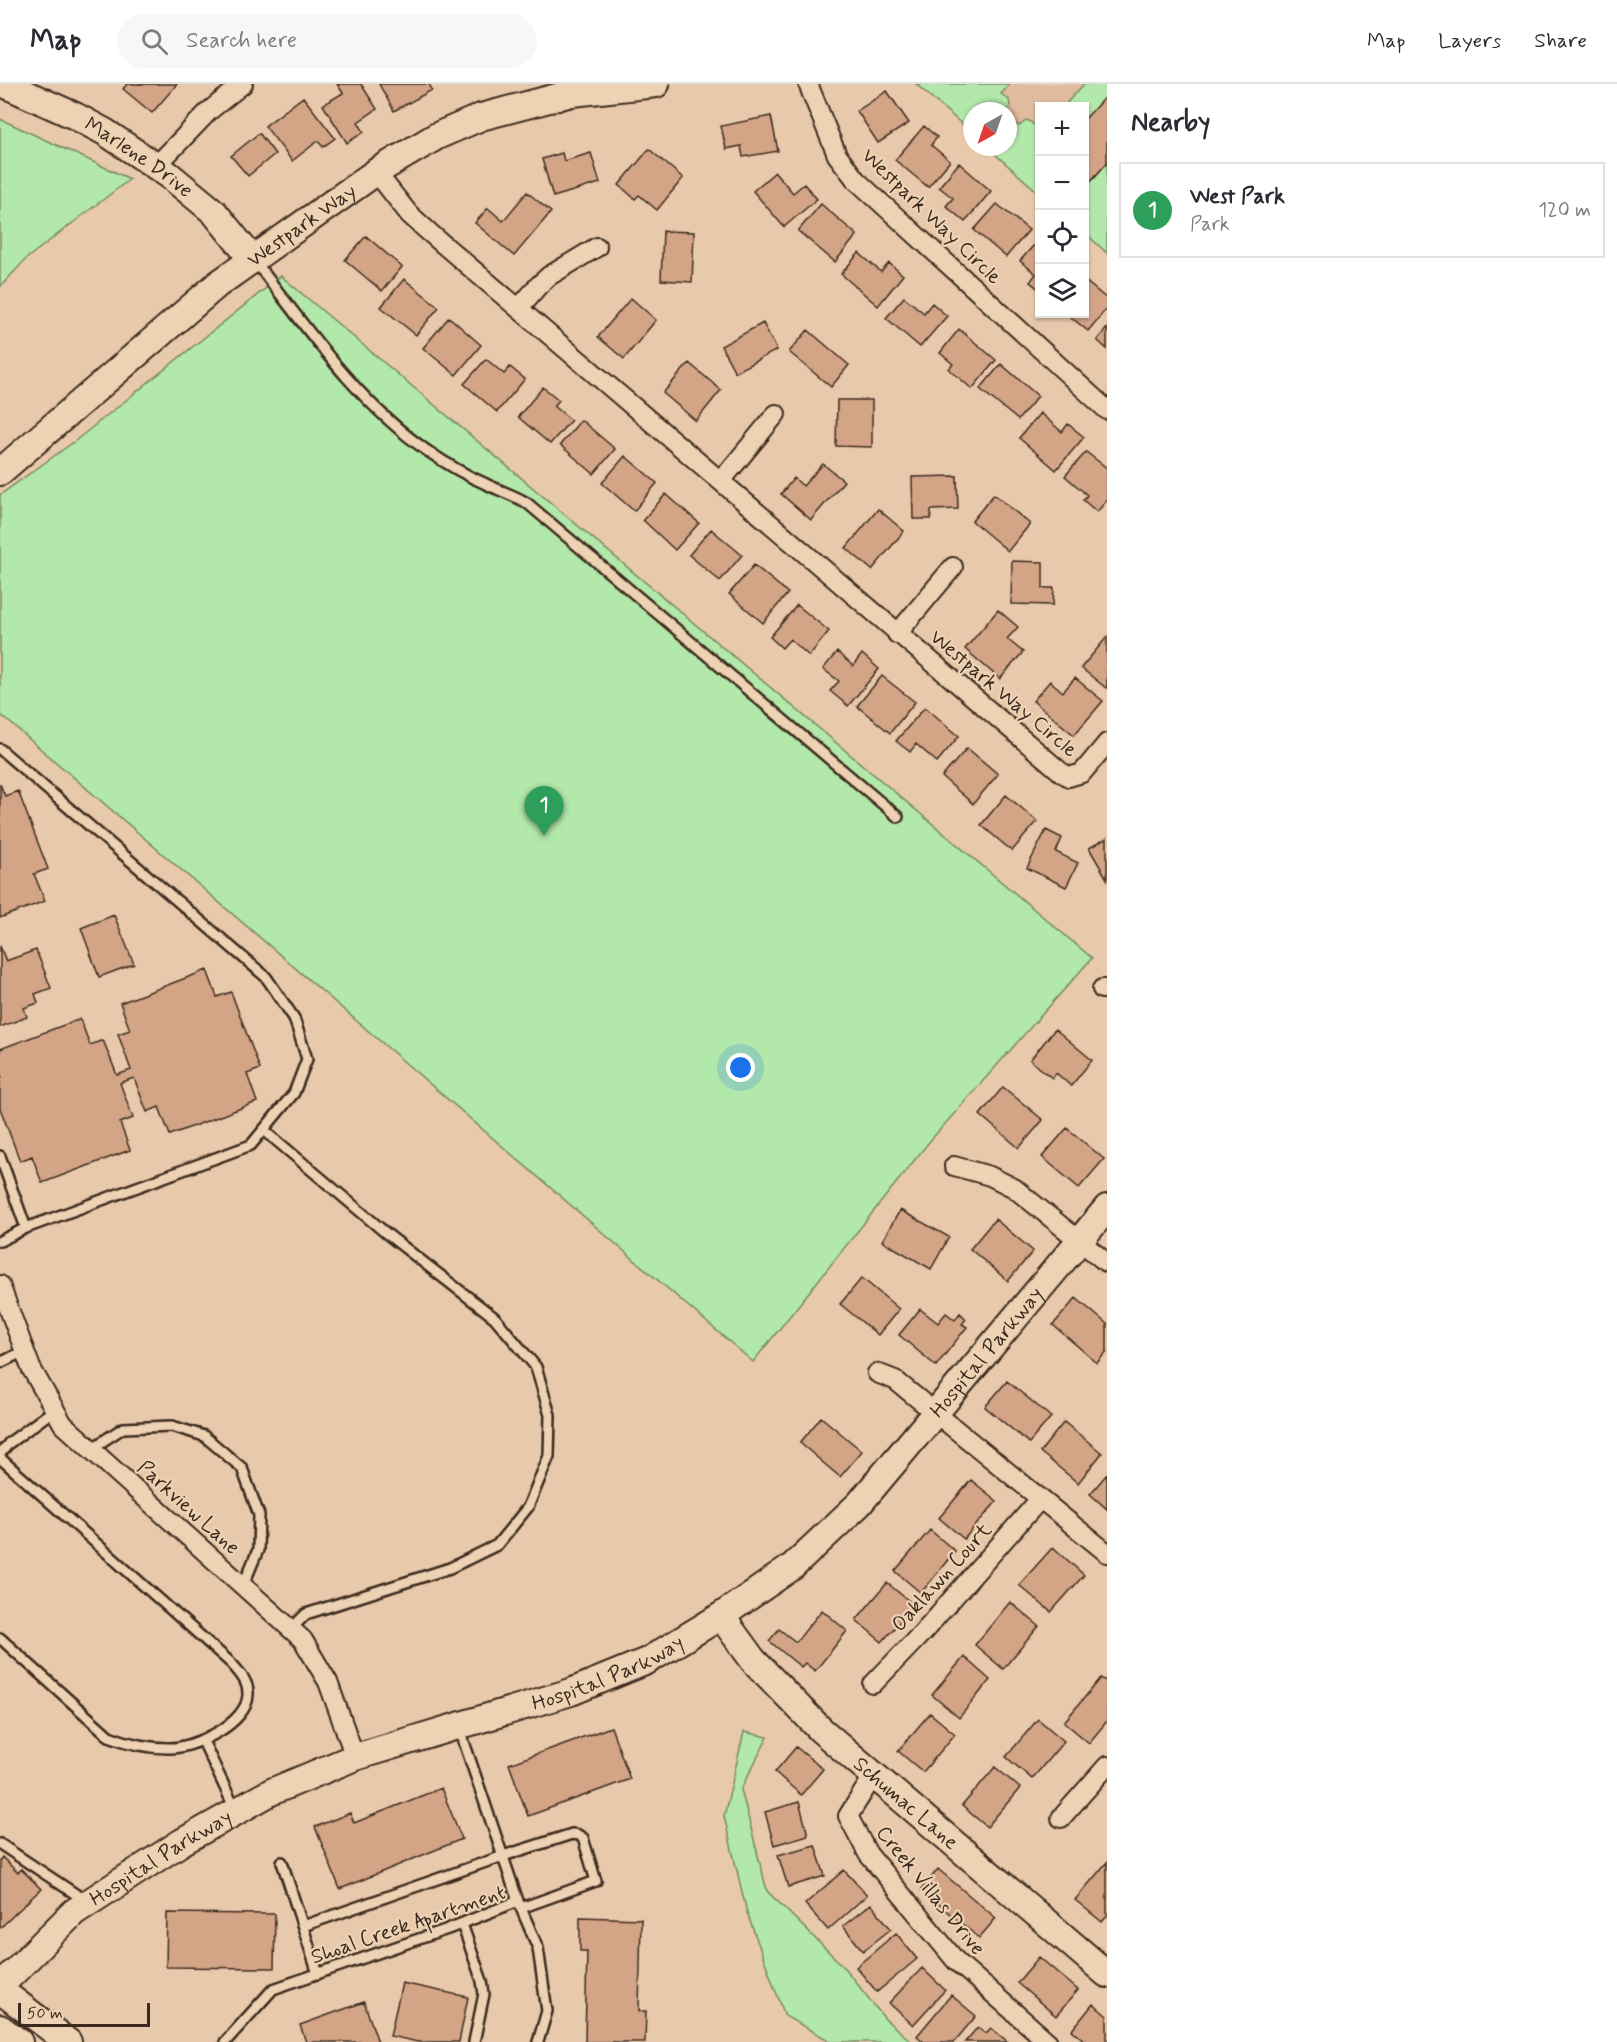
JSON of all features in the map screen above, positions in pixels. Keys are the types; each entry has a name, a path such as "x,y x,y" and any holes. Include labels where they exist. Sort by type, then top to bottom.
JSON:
{"street":[{"name":"Marlene Drive","path":"4,84 105,132 156,166 214,212 252,259"},
{"path":"156,166 209,111 243,84"},
{"name":"Westpark Way","path":"0,472 218,284 376,172 437,136 481,117 572,93 656,84"},
{"name":"Westpark Way Circle","path":"808,84 837,155 856,180 1107,410"},
{"name":"Westpark Way Circle","path":"376,172 409,214 423,227 1061,772 1070,777 1082,773 1107,743"},
{"path":"519,308 549,276 597,247"},
{"path":"721,481 776,414"},
{"name":"Westpark Way Circle","path":"897,634 953,567"},
{"path":"954,1166 990,1176 1014,1188 1107,1263"},
{"name":"Hospital Parkway","path":"0,1988 66,1919 88,1902 182,1842 271,1792 355,1757 571,1692 647,1661 721,1616 792,1567 859,1504 1107,1208"},
{"name":"Parkview Lane","path":"0,1285 31,1368 63,1424 303,1640 328,1682 355,1757"},
{"path":"877,1373 895,1380 936,1412 1107,1553"},
{"name":"Oaklawn Court","path":"873,1684 923,1632 1041,1498"},
{"name":"Schumac Lane","path":"721,1616 753,1660 821,1730 1107,1974"},
{"path":"1061,1818 1107,1766"},
{"name":"Creek Villas Drive","path":"874,1775 848,1816 868,1854 956,1961 1048,2042"},
{"path":"0,1988 68,2042"},
{"path":"0,2028 19,2042"}],"lane":[{"path":"252,259 356,388 391,423 427,451 460,472 527,503 898,817"},
{"path":"0,749 266,977 294,1018 307,1059 294,1093 251,1145 26,1228 0,1240"},
{"path":"264,1130 387,1234 495,1318 536,1367 550,1415 549,1456 528,1507 497,1545 450,1568 306,1614 291,1629"},
{"path":"0,1156 26,1228"},
{"path":"0,1363 24,1351"},
{"path":"0,1454 9,1443 54,1410"},
{"path":"91,1449 123,1428 172,1426 204,1436 242,1468 259,1515 258,1550 243,1586"},
{"path":"0,1458 231,1663 244,1677 248,1696 241,1712 225,1727 203,1741 169,1748 123,1742 109,1736 0,1638"},
{"path":"303,1926 503,1856 572,1834 583,1838 596,1881 520,1905 503,1856 458,1725"},
{"path":"203,1741 236,1811"},
{"path":"0,1844 88,1902"},
{"path":"282,1862 318,1974"},
{"name":"Shoal Creek Apartment","path":"225,2042 273,1989 520,1905 538,1948 547,2011 538,2042"},
{"path":"462,1923 482,1981 484,1994 474,2042"}],"shaded area":[{"path":"916,84 1107,84 1107,253 1089,237 1089,102 1035,102 1035,189 997,156 1017,156 1017,102 963,102 963,125"}],"green space":[{"path":"916,84 1010,84 1001,94 1009,102 963,102 963,125"},
{"path":"1084,84 1107,84 1107,100 1103,99 1089,115 1089,102 1068,102"},
{"path":"0,119 130,179 27,258 0,287"},
{"path":"1027,120 1035,125 1035,189 997,156 1017,156 1017,124 1019,126"},
{"path":"1107,163 1107,253 1089,237 1089,184"},
{"path":"281,276 1092,958 929,1142 753,1362 0,714 0,495 75,441"},
{"path":"744,1732 768,1737 741,1789 767,1891 842,1965 885,2019 912,2042 832,2042 785,2016 747,1913 724,1816"}],"building":[{"path":"127,84 177,84 152,113 123,89"},
{"path":"337,84 361,84 377,109 358,122 364,132 347,143 323,105 343,93"},
{"path":"379,84 429,84 432,90 394,111"},
{"path":"887,91 909,123 878,143 857,111"},
{"path":"303,97 335,138 323,147 318,141 292,161 265,126"},
{"path":"1103,99 1107,100 1107,163 1089,183 1089,156 1089,114"},
{"path":"771,116 778,151 743,157 741,146 726,149 721,126"},
{"path":"924,126 937,137 931,145 950,161 928,187 895,160"},
{"path":"259,133 275,154 248,176 231,156"},
{"path":"649,149 683,178 657,210 639,195 635,199 619,185"},
{"path":"562,153 564,161 591,153 600,183 553,197 542,159"},
{"path":"959,163 991,191 965,222 946,206 953,198 939,187"},
{"path":"775,172 793,193 804,184 817,199 784,227 753,191"},
{"path":"527,192 551,212 514,256 475,223 488,208 503,221"},
{"path":"821,204 857,235 835,262 798,231"},
{"path":"997,204 1029,230 1006,257 974,230"},
{"path":"663,231 694,232 692,282 661,280"},
{"path":"366,236 402,267 382,291 345,260"},
{"path":"1035,244 1035,273 1020,261"},
{"path":"859,253 881,272 889,263 903,275 878,306 841,274"},
{"path":"1035,275 1035,286 1030,282"},
{"path":"404,279 439,307 416,335 381,307"},
{"path":"1089,284 1107,299 1107,308 1088,331 1072,318 1089,318"},
{"path":"904,297 924,313 932,303 947,316 920,347 886,318"},
{"path":"631,298 656,320 624,359 598,337"},
{"path":"449,317 481,345 456,375 423,348"},
{"path":"763,323 777,350 735,372 721,346"},
{"path":"1107,328 1107,349 1097,340"},
{"path":"959,329 996,360 972,389 949,369 953,364 940,353"},
{"path":"808,330 849,365 831,387 789,352"},
{"path":"486,359 504,374 510,367 525,379 497,412 464,384"},
{"path":"689,363 721,390 696,421 663,393"},
{"path":"1001,364 1038,396 1018,420 980,389"},
{"path":"543,387 559,400 554,406 571,420 550,444 518,417"},
{"path":"837,400 872,400 872,447 836,446"},
{"path":"1040,413 1062,432 1068,424 1084,437 1056,470 1019,438"},
{"path":"581,420 615,449 594,474 560,445"},
{"path":"1086,452 1107,468 1107,500 1097,512 1083,500 1087,495 1065,476"},
{"path":"625,456 657,483 634,511 602,483"},
{"path":"823,464 844,481 811,520 781,494 794,478 803,486"},
{"path":"957,476 958,509 931,510 931,519 913,519 912,477"},
{"path":"666,494 699,523 675,550 643,520"},
{"path":"994,494 1030,524 1008,551 972,521"},
{"path":"878,509 904,531 872,570 846,548"},
{"path":"711,529 742,555 720,581 689,555"},
{"path":"1012,561 1043,562 1043,588 1054,588 1053,605 1011,604"},
{"path":"754,565 788,593 763,623 729,594"},
{"path":"797,605 829,631 809,656 790,639 782,648 770,637"},
{"path":"998,610 1018,627 1007,639 1023,652 1000,679 965,649"},
{"path":"1107,637 1107,687 1106,688 1081,668"},
{"path":"837,652 853,666 862,654 879,669 848,706 830,691 839,681 823,669"},
{"path":"882,676 915,702 890,733 857,706"},
{"path":"1075,678 1103,701 1074,735 1033,701 1050,681 1063,692"},
{"path":"925,707 959,736 937,762 916,744 910,752 896,741"},
{"path":"967,748 998,774 973,804 942,777"},
{"path":"0,784 5,796 18,791 48,869 34,874 45,901 0,918"},
{"path":"1006,795 1037,821 1012,851 981,825"},
{"path":"1046,830 1062,838 1056,852 1078,863 1066,887 1027,868"},
{"path":"1107,838 1107,879 1089,848"},
{"path":"114,915 134,964 99,977 81,928"},
{"path":"0,946 6,961 36,950 51,988 35,994 38,1003 24,1008 27,1017 0,1027"},
{"path":"207,970 217,997 231,992 260,1069 247,1074 257,1102 170,1135 159,1107 147,1112 134,1078 120,1083 133,1118 120,1123 130,1150 42,1183 32,1156 20,1161 0,1108 0,1079 2,1078 0,1049 80,1019 90,1045 103,1040 117,1075 131,1070 118,1034 130,1030 120,1003"},
{"path":"1055,1029 1092,1060 1071,1086 1056,1073 1052,1078 1030,1060"},
{"path":"1003,1087 1043,1120 1019,1148 980,1115"},
{"path":"1067,1128 1104,1159 1079,1188 1042,1157"},
{"path":"900,1210 949,1237 931,1269 882,1241"},
{"path":"995,1219 1033,1251 1008,1281 970,1249"},
{"path":"862,1278 899,1309 878,1335 840,1304"},
{"path":"1076,1298 1107,1324 1107,1351 1097,1363 1053,1325"},
{"path":"920,1309 938,1323 946,1313 955,1320 960,1313 966,1319 962,1324 967,1327 936,1366 899,1335"},
{"path":"1007,1381 1051,1417 1029,1443 985,1407"},
{"path":"821,1417 862,1451 840,1477 800,1443"},
{"path":"1064,1422 1102,1453 1078,1483 1040,1452"},
{"path":"1107,1474 1107,1509 1090,1494"},
{"path":"971,1480 997,1501 964,1539 939,1518"},
{"path":"930,1530 955,1551 921,1593 895,1571"},
{"path":"1053,1547 1084,1575 1051,1612 1019,1585"},
{"path":"887,1583 914,1605 882,1642 856,1620"},
{"path":"1010,1602 1039,1626 1003,1669 975,1645"},
{"path":"822,1610 847,1631 815,1671 805,1663 801,1667 769,1641 779,1629 796,1642"},
{"path":"964,1657 990,1680 959,1718 932,1695"},
{"path":"1101,1678 1107,1682 1107,1721 1089,1743 1064,1722"},
{"path":"930,1713 955,1734 923,1772 898,1751"},
{"path":"1038,1719 1064,1741 1032,1779 1006,1757"},
{"path":"611,1727 630,1779 528,1816 509,1764"},
{"path":"796,1747 823,1769 801,1795 775,1772"},
{"path":"995,1767 1020,1788 987,1827 962,1806"},
{"path":"441,1788 462,1839 340,1889 315,1827 350,1813 354,1823"},
{"path":"799,1802 808,1835 774,1845 765,1812"},
{"path":"815,1845 825,1876 788,1887 778,1855"},
{"path":"2,1857 18,1873 21,1869 41,1889 0,1928 0,1860"},
{"path":"1107,1862 1107,1916 1102,1922 1075,1900"},
{"path":"938,1869 996,1918 979,1938 921,1890"},
{"path":"844,1870 867,1895 828,1930 805,1904"},
{"path":"871,1904 891,1929 863,1951 843,1926"},
{"path":"167,1913 275,1914 274,1968 166,1967"},
{"path":"580,1917 641,1919 639,2011 646,2011 645,2042 585,2042 587,1951 580,1951"},
{"path":"896,1933 917,1959 877,1992 856,1967"},
{"path":"1039,1957 1078,1990 1056,2016 1017,1983"},
{"path":"922,1968 945,1990 913,2025 889,2003"},
{"path":"402,1983 468,1997 459,2042 418,2042 390,2036"},
{"path":"951,1995 976,2016 954,2042 924,2042 917,2036"},
{"path":"364,2002 378,2042 306,2042 300,2025"},
{"path":"1093,2004 1107,2016 1107,2042 1086,2042 1072,2030"},
{"path":"978,2027 986,2033 991,2028 1008,2042 965,2042"}],"place":[{"name":"West Park","path":"544,836"}]}
